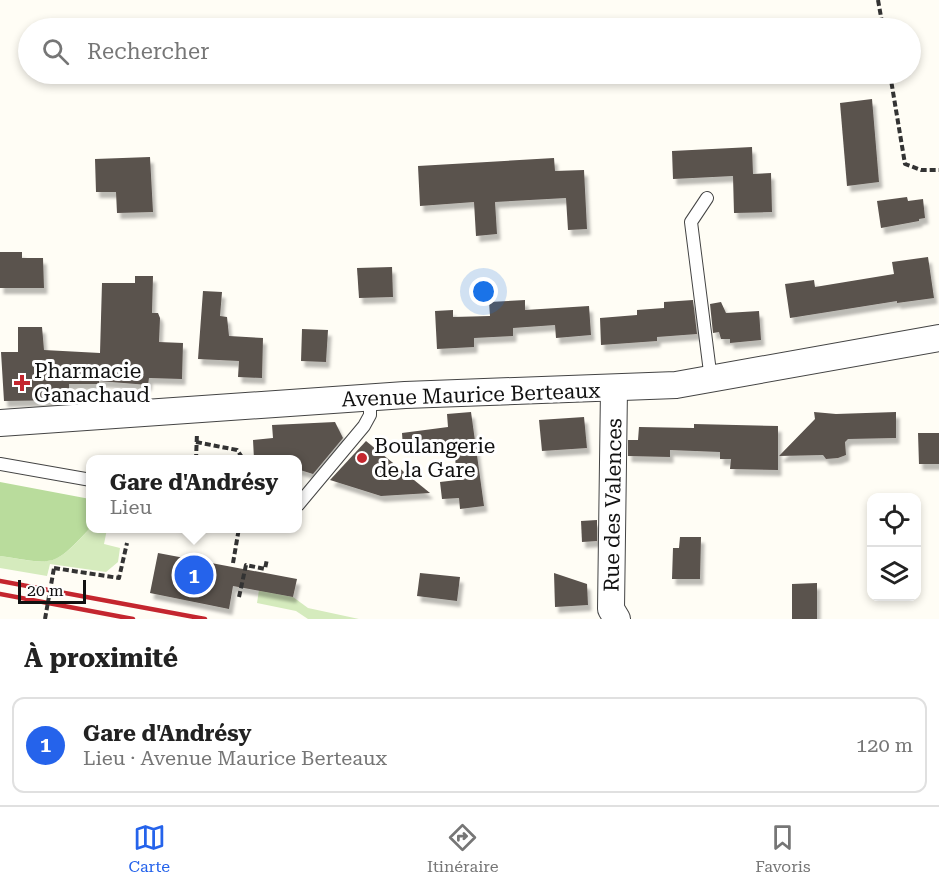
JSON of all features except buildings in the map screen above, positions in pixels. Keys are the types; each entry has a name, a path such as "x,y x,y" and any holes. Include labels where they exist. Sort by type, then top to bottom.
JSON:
{"street":[{"name":"Avenue Maurice Berteaux","path":"0,423 370,398 676,385 939,338"},
{"name":"Rue des Valences","path":"614,389 611,609 617,619"}],"lane":[{"path":"707,198 691,222 711,380"},
{"path":"302,499 364,426 370,415 370,398"},
{"path":"0,464 86,479"}],"path":[{"path":"878,0 881,18"},
{"path":"892,84 905,164 921,170 939,170"},
{"path":"196,442 237,450 241,455"},
{"path":"233,563 238,533"},
{"path":"45,619 54,568 119,578 127,543"},
{"path":"240,597 246,565 265,569 267,559"}],"green space":[{"path":"0,482 86,498 86,532 68,551 59,557 42,561 0,556"},
{"path":"86,532 106,533 104,544 120,548 118,562 106,572 50,564 47,576 0,568 0,556 31,561 51,560 68,551"},
{"path":"259,590 293,597 308,608 359,619 308,619 296,611 257,603"}],"railway":[{"path":"0,581 205,619"},
{"path":"0,594 133,619"}],"place":[{"name":"Pharmacie Ganachaud","path":"22,383"},
{"name":"Boulangerie de la Gare","path":"362,458"},
{"name":"Gare d'Andrésy","path":"194,575"}]}
